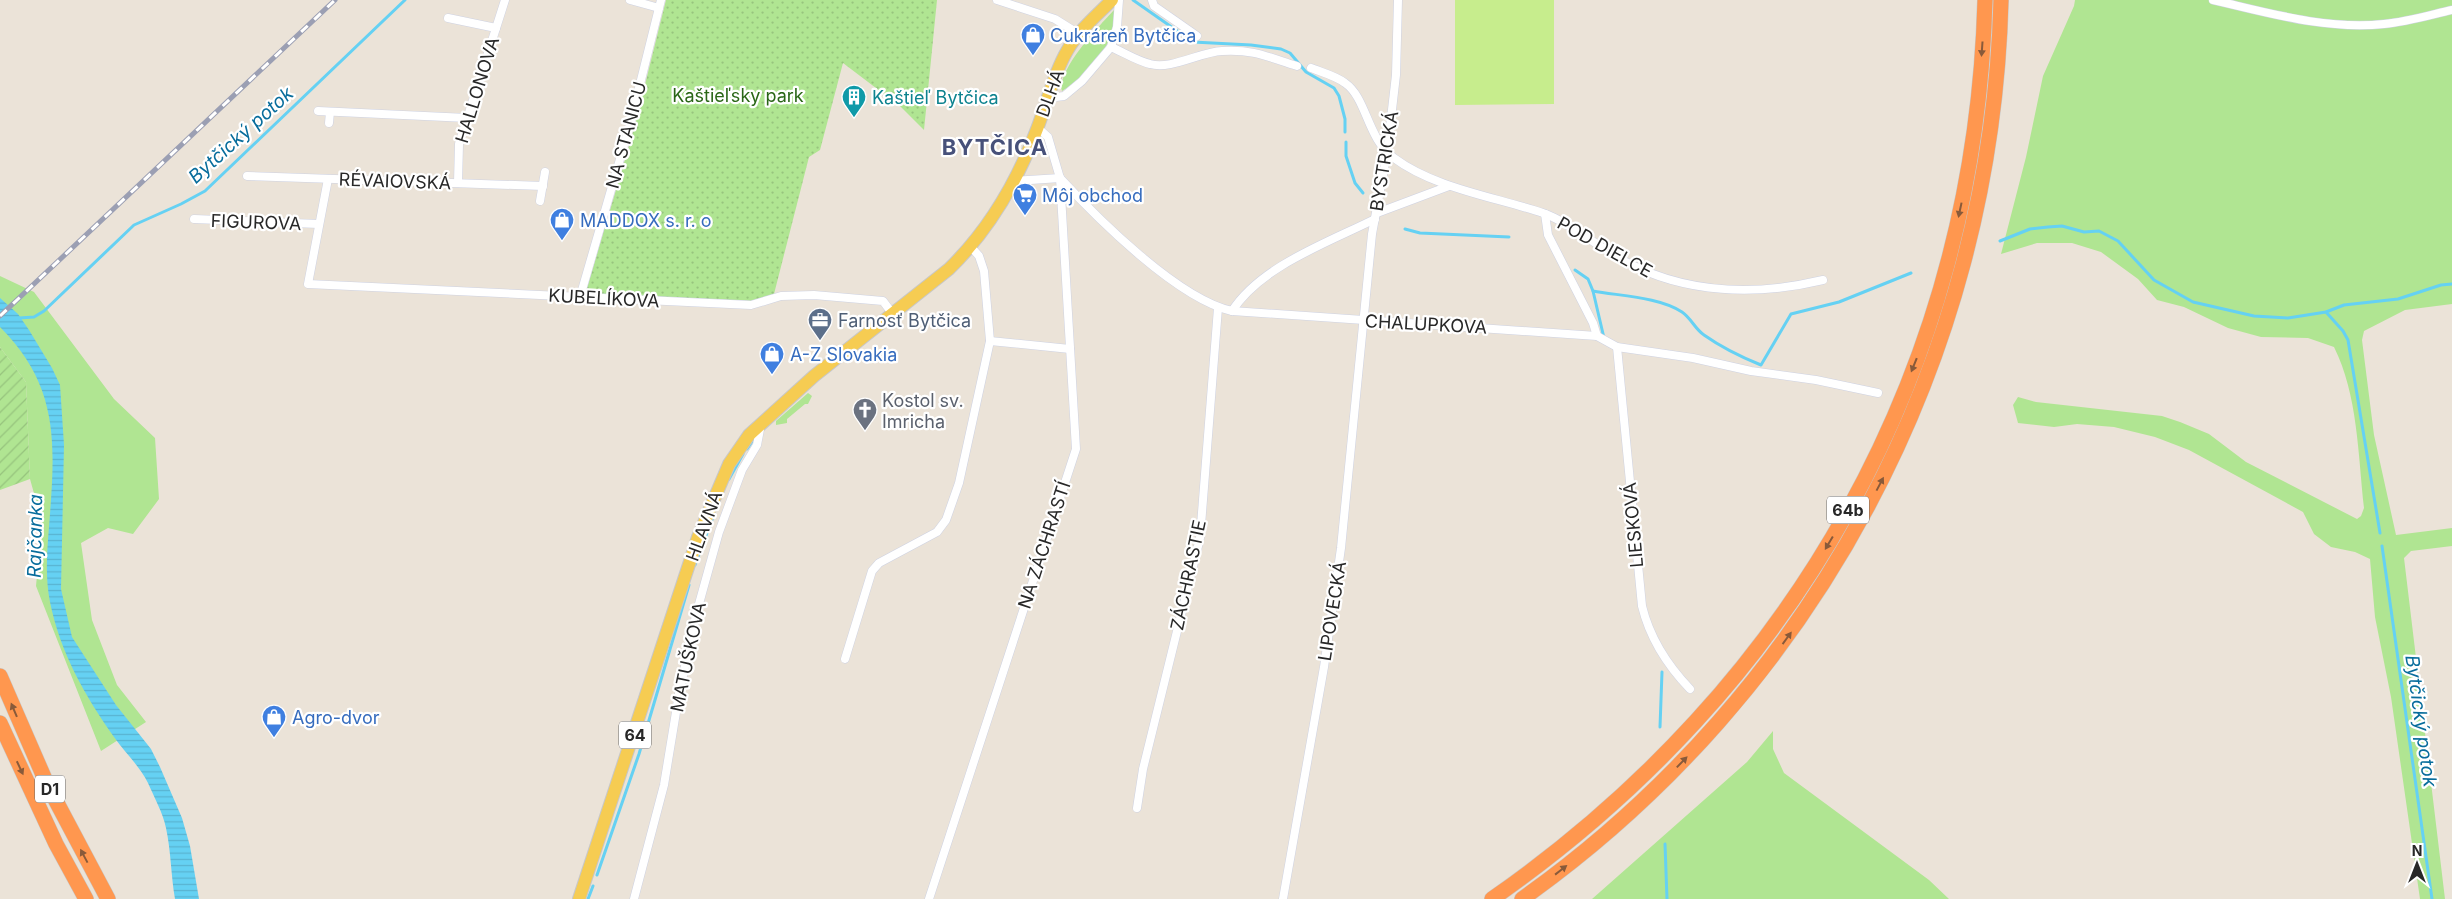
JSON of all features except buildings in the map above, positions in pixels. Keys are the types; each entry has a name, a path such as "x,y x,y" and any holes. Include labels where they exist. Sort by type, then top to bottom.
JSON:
{"highway":[{"name":"64b","path":"1492,899 1534,870 1594,822 1624,796 1688,732 1742,670 1772,630 1797,595 1841,524 1870,469 1896,412 1930,322 1949,256 1973,136 1985,0"},
{"name":"64b","path":"1522,899 1606,834 1669,776 1701,742 1728,712 1786,639 1855,533 1914,410 1948,319 1966,257 1990,138 2001,0"},
{"name":"D1","path":"0,676 55,800 108,899"},
{"name":"D1","path":"0,724 56,844 86,899"}],"main road":[{"name":"DLHÁ","path":"971,247 1000,208 1014,181 1038,128 1067,51 1079,34 1112,0"},
{"name":"HLAVNÁ","path":"579,899 711,503 736,453 761,422 814,376 949,269 971,247"}],"street":[{"name":"HALLONOVA","path":"458,183 459,144 505,0"},
{"path":"630,0 660,4"},
{"path":"997,0 1055,19 1079,34"},
{"path":"1048,98 1064,96 1082,81 1111,47 1118,27 1119,0"},
{"path":"1152,0 1154,6 1197,36"},
{"name":"BYSTRICKÁ","path":"1364,321 1376,216 1396,74 1398,0"},
{"path":"2213,0 2298,19 2356,25 2385,24 2452,10"},
{"name":"NA STANICU","path":"580,297 629,128 660,4"},
{"name":"HALLONOVA","path":"448,18 496,28"},
{"path":"1111,47 1150,65 1162,65 1221,51 1243,51 1270,55 1297,66"},
{"path":"1311,68 1345,82 1354,92 1374,136 1386,153"},
{"path":"318,111 467,118"},
{"path":"329,123 330,112"},
{"path":"1014,181 1060,178 1048,137 1038,128"},
{"name":"POD DIELCE","path":"1386,153 1400,163 1450,186 1545,214 1625,261 1675,282 1703,288 1740,290 1796,286 1823,280"},
{"path":"540,201 545,172"},
{"name":"RÉVAIOVSKÁ","path":"247,176 542,186"},
{"path":"319,224 328,178"},
{"name":"CHALUPKOVA","path":"1060,178 1079,199 1168,278 1189,293 1218,308 1232,311 1364,321 1597,336 1617,347 1693,358 1751,371 1816,380 1878,393"},
{"name":"NA ZÁCHRASTÍ","path":"929,899 1076,449 1060,178"},
{"path":"1232,311 1243,294 1265,276 1376,216 1450,186"},
{"path":"1545,214 1548,234 1593,323 1597,336"},
{"name":"FIGUROVA","path":"194,219 319,224"},
{"name":"KUBELÍKOVA","path":"319,224 308,284 751,305 781,296 814,295 883,301 892,313"},
{"path":"845,659 872,571 879,563 937,532 946,520 959,483 990,341 984,271 978,256 971,247"},
{"name":"ZÁCHRASTIE","path":"1137,808 1143,769 1200,538 1218,308"},
{"name":"LIPOVECKÁ","path":"1283,899 1324,667 1341,548 1364,321"},
{"path":"990,341 1070,349"},
{"name":"LIESKOVÁ","path":"1617,347 1642,606 1650,634 1659,651 1690,689"},
{"name":"MATUŠKOVA","path":"634,899 664,785 679,694 697,611 720,532 742,470 757,445 761,422"}],"green space":[{"name":"Kaštieľsky park","path":"666,0 937,0 924,130 901,107 843,63 820,150 809,157 774,294 756,301 592,295 587,288 634,129"},
{"path":"1455,0 1554,0 1554,104 1455,105"},
{"path":"2075,0 2452,0 2452,304 2405,310 2364,331 2362,340 2374,435 2396,535 2452,528 2452,546 2411,551 2404,558 2445,899 2420,899 2391,697 2375,617 2370,559 2355,552 2331,547 2314,534 2303,512 2189,450 2155,437 2114,427 2077,424 2054,427 2018,423 2013,405 2018,397 2036,402 2162,416 2209,434 2246,462 2357,519 2361,516 2364,508 2356,426 2348,385 2334,347 2308,338 2261,337 2228,328 2184,307 2157,300 2138,279 2101,252 2072,243 2037,243 2001,254 2026,157 2043,76"},
{"path":"1116,8 1111,34 1100,57 1083,76 1062,91 1062,82 1073,59 1091,35"},
{"path":"0,276 34,292 114,399 155,438 159,499 133,534 108,528 81,543 92,620 117,685 146,722 101,751 36,586 42,522 30,479 26,382 0,347"},
{"path":"0,347 26,382 30,479 0,490"},
{"path":"808,393 812,396 808,404 805,404 787,419 787,423 776,425 776,421"},
{"path":"1773,731 1773,749 1784,773 1929,880 1949,899 1592,899 1747,762"}],"water":[{"path":"0,298 18,314 52,368 60,385 64,445 61,589 72,637 116,705 151,749 160,767 182,818 190,846 199,899 175,899 168,837 165,822 158,805 148,783 93,706 67,656 54,620 48,593 47,574 52,471 50,420 44,396 34,373 20,350 0,327"}],"waterway":[{"name":"Bytčický potok","path":"19,318 34,317 44,311 134,225 205,191 405,0"},
{"name":"Bytčický potok","path":"1133,0 1193,42 1251,45 1281,49 1290,53 1306,72 1334,88 1339,96 1345,119 1345,132"},
{"name":"Bytčický potok","path":"1346,142 1346,156 1355,183 1363,193"},
{"name":"Bytčický potok","path":"2000,241 2030,229 2048,227 2062,226 2084,232 2099,231 2118,241 2154,280 2193,302 2254,316 2288,318 2326,312 2344,305 2398,299 2441,285 2452,284"},
{"name":"Bytčický potok","path":"1405,229 1420,233 1509,237"},
{"name":"Bytčický potok","path":"1575,270 1588,279 1593,291 1651,300 1673,307 1685,314 1701,333 1731,352 1761,365 1791,314 1839,302 1911,273"},
{"path":"1593,291 1604,338"},
{"name":"Bytčický potok","path":"2326,312 2343,331 2348,340 2380,533"},
{"path":"747,449 755,437"},
{"path":"729,479 743,454"},
{"path":"695,565 713,517"},
{"name":"Bytčický potok","path":"2382,546 2432,899"},
{"path":"597,875 639,754 689,585"},
{"path":"1660,727 1662,672"},
{"path":"1665,844 1667,899"},
{"path":"588,899 593,886"}],"railway":[{"path":"0,316 335,0"}],"place":[{"name":"Cukráreň Bytčica","path":"1033,56"},
{"name":"Kaštieľ Bytčica","path":"854,118"},
{"name":"Môj obchod","path":"1025,216"},
{"name":"MADDOX s. r. o","path":"562,241"},
{"name":"Farnosť Bytčica","path":"820,341"},
{"name":"A-Z Slovakia","path":"772,375"},
{"name":"Kostol sv. Imricha","path":"865,431"},
{"name":"Agro-dvor","path":"274,738"}],"district":[{"name":"BYTČICA","path":"995,147"}],"water label":[{"name":"Rajčanka","path":"35,536"}]}
